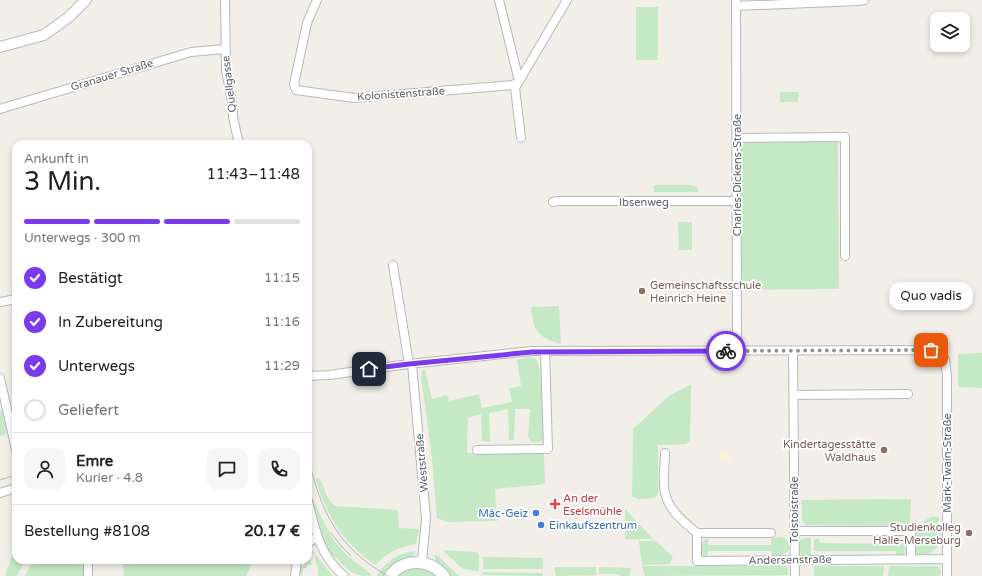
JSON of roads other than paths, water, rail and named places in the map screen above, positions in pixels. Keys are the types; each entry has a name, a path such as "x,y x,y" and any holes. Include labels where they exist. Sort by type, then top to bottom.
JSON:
{"main road":[{"path":"390,576 395,570 414,562 422,562 434,567 444,576"}],"street":[{"path":"0,48 44,35 69,17 86,0"},
{"name":"Quellgasse","path":"225,0 226,71 238,140"},
{"name":"Kolonistenstraße","path":"317,0 307,24 294,84 296,90 354,98 513,85 519,81"},
{"path":"499,0 519,81"},
{"path":"521,138 515,88 567,0"},
{"path":"736,3 864,0"},
{"name":"Charles-Dickens-Straße","path":"736,3 737,350"},
{"name":"Granauer Straße","path":"0,108 191,52 225,49"},
{"path":"737,138 844,137 845,256"},
{"name":"Ibsenweg","path":"552,202 736,202"},
{"name":"Weststraße","path":"393,265 410,364 426,518 422,562"},
{"path":"0,302 12,300"},
{"name":"Mark-Twain-Straße","path":"793,351 940,350 945,360 947,377 947,576"},
{"path":"312,376 410,364 545,351 793,351"},
{"path":"477,450 548,449 545,351"},
{"name":"Tolstoistraße","path":"793,351 795,576"},
{"path":"0,378 12,432"},
{"path":"794,395 908,394"},
{"path":"665,453 664,492 667,501 677,516 697,533 771,533"},
{"path":"0,493 12,489"},
{"path":"312,517 317,537 323,552 338,571 344,576"},
{"path":"794,531 912,531 911,559"},
{"name":"Andersenstraße","path":"697,533 697,561 946,560"},
{"path":"312,540 317,537"},
{"path":"88,564 88,576"},
{"path":"295,576 296,564"}],"tram line":[{"path":"312,474 319,496 334,527 356,553 370,565 388,576"},
{"path":"0,480 12,476"},
{"path":"331,533 351,556"}],"place":[{"name":"Gemeinschaftsschule Heinrich Heine","path":"642,291"},
{"name":"Quo vadis","path":"931,350"},
{"name":"Kindertagesstätte Waldhaus","path":"884,450"},
{"name":"An der Eselsmühle","path":"555,504"},
{"name":"Mäc-Geiz","path":"536,513"},
{"name":"Einkaufszentrum","path":"541,525"},
{"name":"Studienkolleg Halle-Merseburg","path":"969,533"}]}
